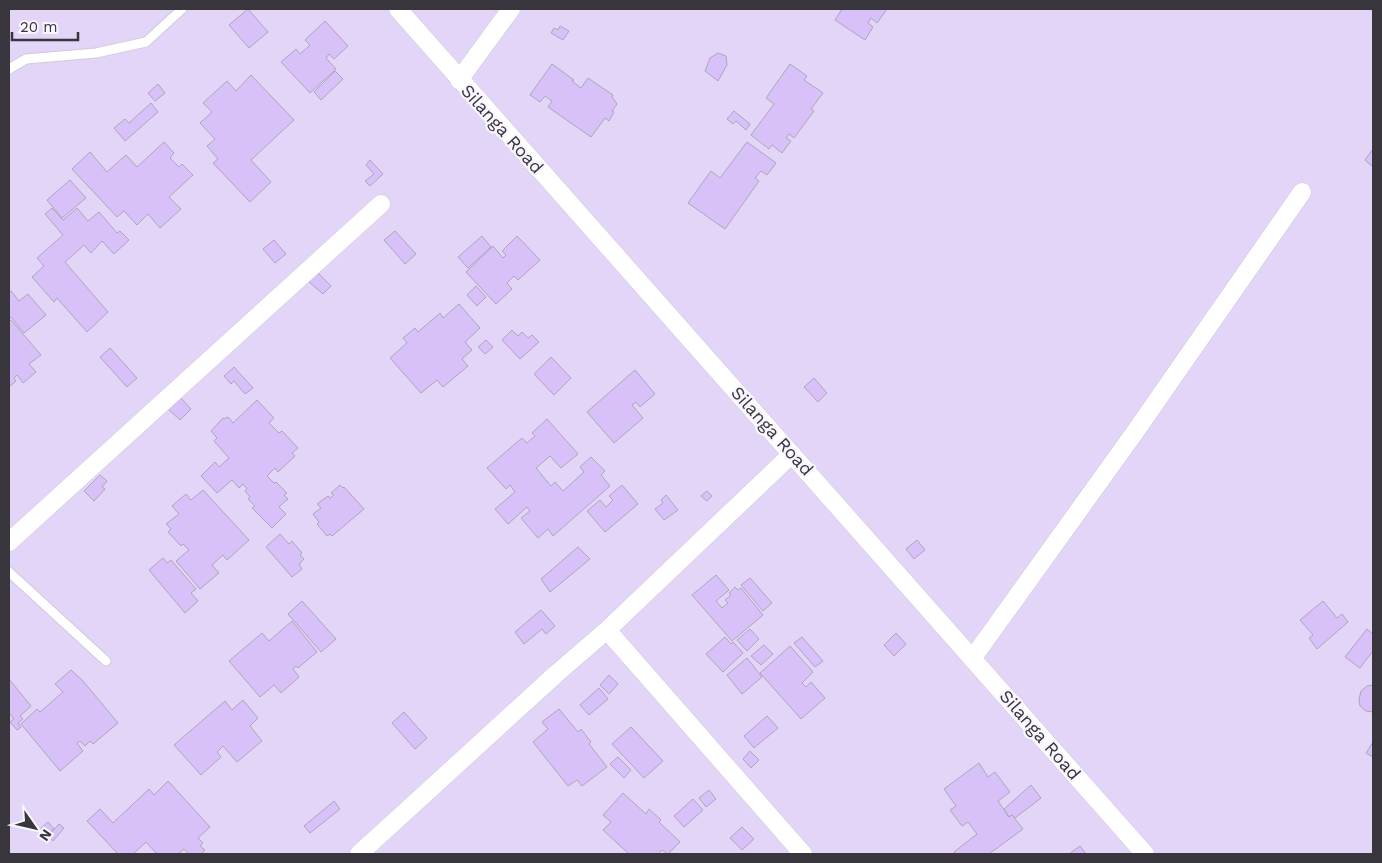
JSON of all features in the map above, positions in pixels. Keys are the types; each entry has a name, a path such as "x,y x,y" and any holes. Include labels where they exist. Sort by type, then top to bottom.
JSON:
{"street":[{"name":"Silanga Road","path":"398,9 1145,854"},
{"path":"459,80 511,9"},
{"path":"972,658 1135,432 1302,192"},
{"path":"9,542 381,204"},
{"path":"359,854 556,674 607,630 792,454"},
{"path":"607,630 803,854"}],"lane":[{"path":"9,69 26,59 96,53 146,42 182,9"},
{"path":"9,572 106,660"}],"shaded area":[{"path":"9,9 1373,9 1373,854 9,854"}],"building":[{"path":"248,9 268,32 249,48 229,25"},
{"path":"842,9 887,9 877,23 871,18 868,23 873,27 865,40 835,20"},
{"path":"325,21 348,46 334,59 329,54 326,58 336,69 310,93 281,62 296,49 300,54 310,45 305,40"},
{"path":"560,26 569,31 563,40 551,33 554,28 558,30"},
{"path":"718,53 726,56 727,65 718,81 705,71 710,58"},
{"path":"552,64 574,80 572,81 581,88 588,78 613,95 612,97 617,104 612,111 614,112 609,121 605,118 591,137 548,107 552,101 545,96 540,102 530,95"},
{"path":"790,64 807,76 804,80 823,93 811,109 814,111 794,138 789,134 786,138 791,141 782,153 772,145 769,149 751,135 774,104 766,98"},
{"path":"335,71 343,79 321,100 314,92"},
{"path":"251,75 294,120 251,160 271,182 250,202 213,163 218,159 207,146 215,139 200,123 212,112 203,103 227,81 236,91"},
{"path":"158,84 165,93 155,101 148,93"},
{"path":"151,103 158,112 125,141 114,128 125,119 129,123"},
{"path":"734,111 750,124 746,130 736,121 733,124 727,119"},
{"path":"164,142 174,153 170,158 179,167 182,164 193,175 169,197 181,209 160,228 148,214 137,225 124,211 117,217 72,169 90,152 107,172 126,155 137,167"},
{"path":"747,142 776,163 767,175 761,171 755,178 759,181 725,229 688,203 711,171 720,178"},
{"path":"1373,149 1373,167 1365,160"},
{"path":"370,160 383,174 370,186 365,181 374,174 366,165"},
{"path":"70,180 86,198 62,218 47,200"},
{"path":"52,208 63,220 77,208 88,221 99,212 117,233 120,231 129,240 114,254 102,241 91,253 84,245 65,262 108,312 87,332 57,298 54,302 32,277 44,266 37,258 63,235 45,214"},
{"path":"395,231 416,254 405,264 384,240"},
{"path":"482,236 491,247 468,268 458,257"},
{"path":"517,236 540,260 518,280 514,276 507,283 512,289 496,304 466,272 493,246 503,258 506,255 502,251"},
{"path":"274,240 286,254 275,263 263,249"},
{"path":"318,273 331,286 323,294 309,282"},
{"path":"476,286 486,297 477,306 467,295"},
{"path":"11,291 19,301 28,294 46,315 24,333 11,317 9,318 9,292"},
{"path":"459,304 480,328 465,342 472,350 462,359 468,366 443,387 437,380 421,393 390,358 407,343 403,338 415,328 418,332 440,313 443,318"},
{"path":"11,320 41,355 29,364 36,372 23,383 17,375 14,378 16,381 9,387 9,321"},
{"path":"512,330 518,336 522,332 528,338 532,335 539,342 520,359 502,340"},
{"path":"486,340 493,347 485,354 478,347"},
{"path":"110,348 137,378 127,387 100,357"},
{"path":"551,357 571,378 554,395 534,374"},
{"path":"234,367 253,388 245,394 234,381 231,384 224,376"},
{"path":"635,370 655,394 640,407 636,402 632,405 643,418 614,443 587,412"},
{"path":"814,378 827,393 818,402 804,387"},
{"path":"180,397 191,409 180,420 168,409"},
{"path":"257,400 274,418 269,423 279,433 282,431 298,448 292,453 295,456 278,472 275,468 267,476 287,493 284,495 288,499 279,507 286,514 272,528 252,508 255,506 248,499 250,497 245,491 247,489 243,484 239,488 232,480 217,493 201,476 215,462 219,467 229,458 214,441 217,438 211,431 223,418 228,417 233,423"},
{"path":"547,419 578,454 561,468 550,456 536,468 551,486 555,482 563,491 584,472 580,467 591,457 605,471 601,475 610,486 553,536 548,529 538,538 521,518 530,511 527,507 508,524 495,509 515,492 510,485 506,489 487,468 522,438 527,443 535,436 532,433"},
{"path":"100,475 107,481 102,487 105,489 94,501 84,491"},
{"path":"340,485 364,509 332,536 330,534 327,536 317,524 319,522 313,514 321,508 317,504 328,496 330,498 334,495 331,493"},
{"path":"622,485 638,504 605,532 587,511 600,500 606,507 613,500 609,496"},
{"path":"203,490 249,540 227,560 223,555 212,565 219,573 200,589 176,561 189,550 183,544 181,546 168,532 171,529 166,524 179,514 172,506 186,494 191,500"},
{"path":"707,491 712,496 707,501 701,496"},
{"path":"666,495 678,510 664,520 655,509 663,503 661,500"},
{"path":"280,534 289,544 292,541 302,553 300,555 304,559 299,564 302,569 292,577 266,547"},
{"path":"917,540 925,550 914,559 906,549"},
{"path":"578,547 590,559 550,592 541,579"},
{"path":"163,558 167,563 171,560 196,589 191,593 198,601 185,613 149,570"},
{"path":"716,575 729,590 716,601 722,608 728,603 725,600 731,595 729,593 735,587 738,590 741,588 763,615 732,641 692,595"},
{"path":"750,578 772,603 763,611 741,585"},
{"path":"302,601 336,639 321,652 288,614"},
{"path":"1323,601 1337,618 1342,614 1348,622 1317,649 1309,638 1313,635 1300,620"},
{"path":"541,610 555,626 546,634 542,629 524,644 515,632"},
{"path":"292,621 317,652 298,668 296,666 293,669 299,677 281,693 274,685 260,697 229,661 262,633 269,641"},
{"path":"750,629 759,639 747,651 737,640"},
{"path":"1367,629 1373,634 1373,651 1360,668 1345,657"},
{"path":"896,633 906,644 894,656 884,645"},
{"path":"725,637 731,644 733,642 743,653 723,672 706,654"},
{"path":"802,637 823,661 815,667 794,643"},
{"path":"764,645 773,654 761,665 751,656"},
{"path":"790,646 813,672 802,683 806,687 811,682 825,698 801,719 760,673"},
{"path":"747,658 762,677 742,694 727,675"},
{"path":"71,670 83,681 118,723 93,744 90,741 85,746 80,741 77,743 83,751 60,771 21,724 37,709 40,712 63,692 55,684"},
{"path":"609,675 618,684 609,694 600,685"},
{"path":"9,679 31,706 20,716 23,719 18,723 21,727 17,730 10,722 14,719 9,713"},
{"path":"1373,685 1373,712 1366,711 1360,706 1359,699 1361,691 1367,686"},
{"path":"599,688 608,699 589,715 580,705"},
{"path":"243,700 258,718 250,726 262,741 237,762 223,746 217,752 221,757 201,775 174,745 225,701 232,710"},
{"path":"559,709 578,732 581,729 591,742 589,744 607,767 582,786 577,780 568,786 533,742 548,729 542,722"},
{"path":"404,712 427,738 415,749 392,723"},
{"path":"767,716 778,728 754,748 744,736"},
{"path":"631,727 663,761 644,778 612,744"},
{"path":"1373,742 1373,757 1366,753"},
{"path":"750,751 759,760 751,768 743,759"},
{"path":"618,757 631,770 624,778 610,764"},
{"path":"979,763 988,777 995,772 1010,792 998,801 1009,817 1012,815 1023,829 989,854 956,854 954,852 977,834 968,822 962,826 950,810 956,806 944,789"},
{"path":"168,781 210,827 198,838 203,843 200,846 205,850 201,854 189,854 184,849 178,854 157,854 146,842 133,854 118,854 87,821 100,809 113,823 149,789 154,795"},
{"path":"1031,785 1041,798 1015,818 1012,815 1009,817 1004,809"},
{"path":"709,790 716,799 706,807 699,798"},
{"path":"623,793 646,814 649,809 661,820 659,822 680,842 668,854 662,850 658,854 629,854 603,830 611,822 603,815"},
{"path":"693,799 703,810 684,827 674,816"},
{"path":"334,801 340,809 310,833 304,826"},
{"path":"48,822 54,829 46,835 41,828"},
{"path":"59,824 64,828 53,841 48,836"},
{"path":"742,827 754,839 742,850 730,838"},
{"path":"1080,846 1086,854 1069,854"}]}
